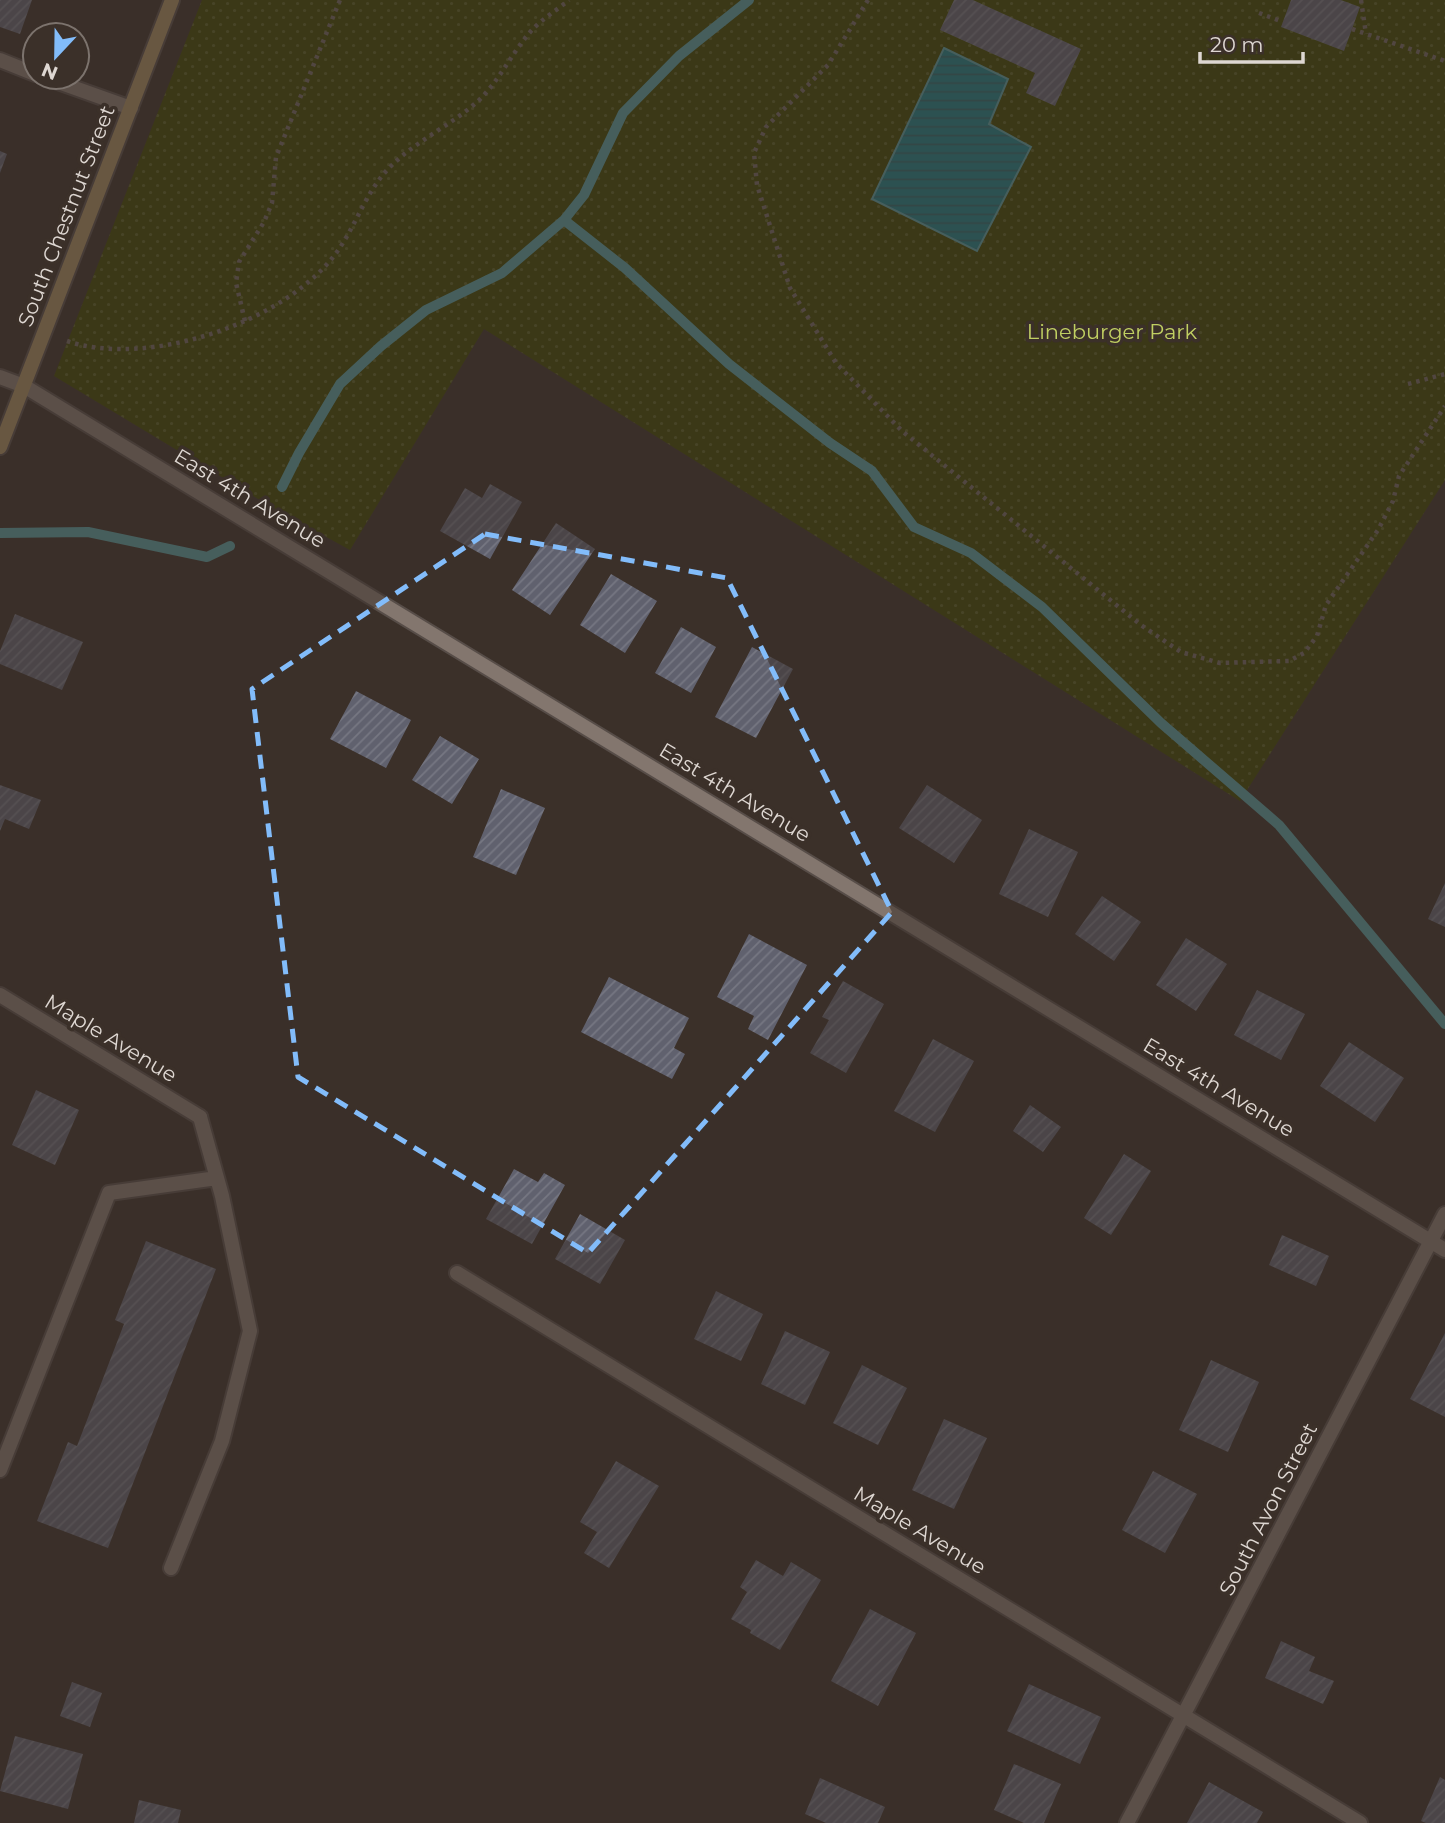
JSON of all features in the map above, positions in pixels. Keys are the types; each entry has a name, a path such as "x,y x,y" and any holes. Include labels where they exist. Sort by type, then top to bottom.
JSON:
{"street":[{"name":"South Chestnut Street","path":"0,447 172,0"},
{"path":"0,60 21,68"},
{"path":"83,91 131,108"},
{"name":"East 4th Avenue","path":"0,376 24,386 1445,1250"},
{"name":"Maple Avenue","path":"0,995 200,1117 217,1178"},
{"path":"0,1470 108,1193 217,1178 250,1331 222,1441 171,1568"},
{"name":"South Avon Street","path":"1128,1823 1445,1214"},
{"name":"Maple Avenue","path":"457,1273 1360,1823"}],"path":[{"path":"245,321 236,283 239,262 264,222 272,203 276,156 340,0"},
{"path":"43,333 75,344 144,349 202,336 245,321 308,284 338,250 373,187 393,164 478,101 533,29 569,0"},
{"path":"869,0 828,65 766,127 754,153 757,185 790,288 836,363 902,431 1142,625 1181,652 1220,663 1289,661 1304,653 1317,636 1326,605 1378,530 1394,501 1399,476 1445,406"},
{"path":"1361,0 1366,34"},
{"path":"1259,13 1283,22"},
{"path":"1352,29 1445,61"},
{"path":"1408,384 1445,374"}],"highlighted area":[{"path":"485,534 727,578 892,912 588,1253 298,1077 252,689"}],"green space":[{"name":"Lineburger Park","path":"202,0 1445,0 1445,480 1240,801 484,329 350,550 268,505 54,376"}],"water":[{"path":"944,48 1008,79 989,124 1031,147 977,251 872,199"}],"building":[{"path":"0,0 32,0 25,21 21,21 20,34 0,27"},
{"path":"954,0 973,0 1081,49 1055,106 1026,93 1035,73 940,30"},
{"path":"1291,0 1341,0 1360,7 1344,51 1281,27"},
{"path":"0,151 7,154 0,173"},
{"path":"490,484 522,502 490,559 440,531 465,488 482,498"},
{"path":"556,523 595,549 550,615 512,590"},
{"path":"611,574 657,601 625,653 580,625"},
{"path":"15,614 83,642 62,690 0,664 0,651"},
{"path":"681,627 716,647 691,693 655,673"},
{"path":"752,647 793,669 756,738 715,717"},
{"path":"356,691 411,720 386,768 330,739"},
{"path":"440,736 479,759 452,804 412,780"},
{"path":"0,785 41,800 29,829 5,819 0,831"},
{"path":"927,785 982,820 954,863 899,828"},
{"path":"501,789 545,808 516,875 473,857"},
{"path":"1029,829 1078,852 1048,917 999,894"},
{"path":"1445,883 1445,927 1428,919"},
{"path":"1102,896 1141,922 1114,961 1075,934"},
{"path":"749,934 807,965 768,1040 748,1029 754,1016 717,997"},
{"path":"1186,938 1227,964 1196,1011 1156,985"},
{"path":"609,977 689,1018 674,1048 685,1054 672,1079 581,1032"},
{"path":"843,981 884,1004 846,1073 810,1053 829,1020 822,1017"},
{"path":"1257,990 1305,1014 1281,1060 1234,1035"},
{"path":"933,1039 974,1061 935,1132 894,1111"},
{"path":"1349,1042 1404,1078 1375,1122 1320,1086"},
{"path":"36,1090 79,1110 55,1165 12,1145"},
{"path":"1030,1105 1061,1127 1043,1152 1013,1131"},
{"path":"1124,1154 1151,1171 1111,1235 1084,1218"},
{"path":"514,1169 538,1182 544,1173 565,1185 532,1244 486,1219"},
{"path":"580,1214 625,1240 600,1284 555,1259"},
{"path":"1282,1235 1329,1256 1316,1286 1269,1265"},
{"path":"146,1241 216,1269 108,1548 37,1521 68,1442 77,1446 124,1324 115,1320"},
{"path":"716,1291 763,1314 741,1361 694,1339"},
{"path":"785,1331 830,1352 805,1405 761,1384"},
{"path":"1445,1333 1445,1417 1410,1399"},
{"path":"1211,1360 1259,1382 1228,1452 1179,1430"},
{"path":"862,1365 907,1388 878,1445 833,1423"},
{"path":"944,1419 987,1438 954,1509 912,1490"},
{"path":"616,1461 659,1486 609,1568 584,1553 597,1532 580,1522"},
{"path":"1153,1471 1197,1494 1165,1553 1122,1530"},
{"path":"756,1560 783,1576 791,1562 821,1580 780,1650 731,1619 747,1592 740,1587"},
{"path":"870,1609 916,1633 878,1706 831,1681"},
{"path":"1281,1641 1315,1657 1309,1671 1334,1681 1323,1704 1265,1678"},
{"path":"72,1682 102,1693 90,1727 60,1716"},
{"path":"1029,1684 1101,1717 1080,1764 1007,1731"},
{"path":"15,1736 83,1754 68,1809 0,1791"},
{"path":"1014,1764 1061,1784 1044,1823 1024,1823 994,1810"},
{"path":"1440,1777 1445,1780 1445,1823 1426,1823 1421,1821"},
{"path":"820,1778 885,1807 878,1823 826,1823 805,1814"},
{"path":"1209,1782 1263,1812 1257,1823 1187,1823"},
{"path":"139,1800 181,1810 178,1823 134,1823"}],"waterway":[{"path":"282,487 340,384 426,310 502,273 564,220 584,195 623,113 679,56 749,0"},
{"path":"564,220 625,268 729,364 830,443 872,471 914,527 971,553 1042,607 1161,723 1279,825 1445,1024"},
{"path":"0,533 88,532 207,557 230,546"}]}
